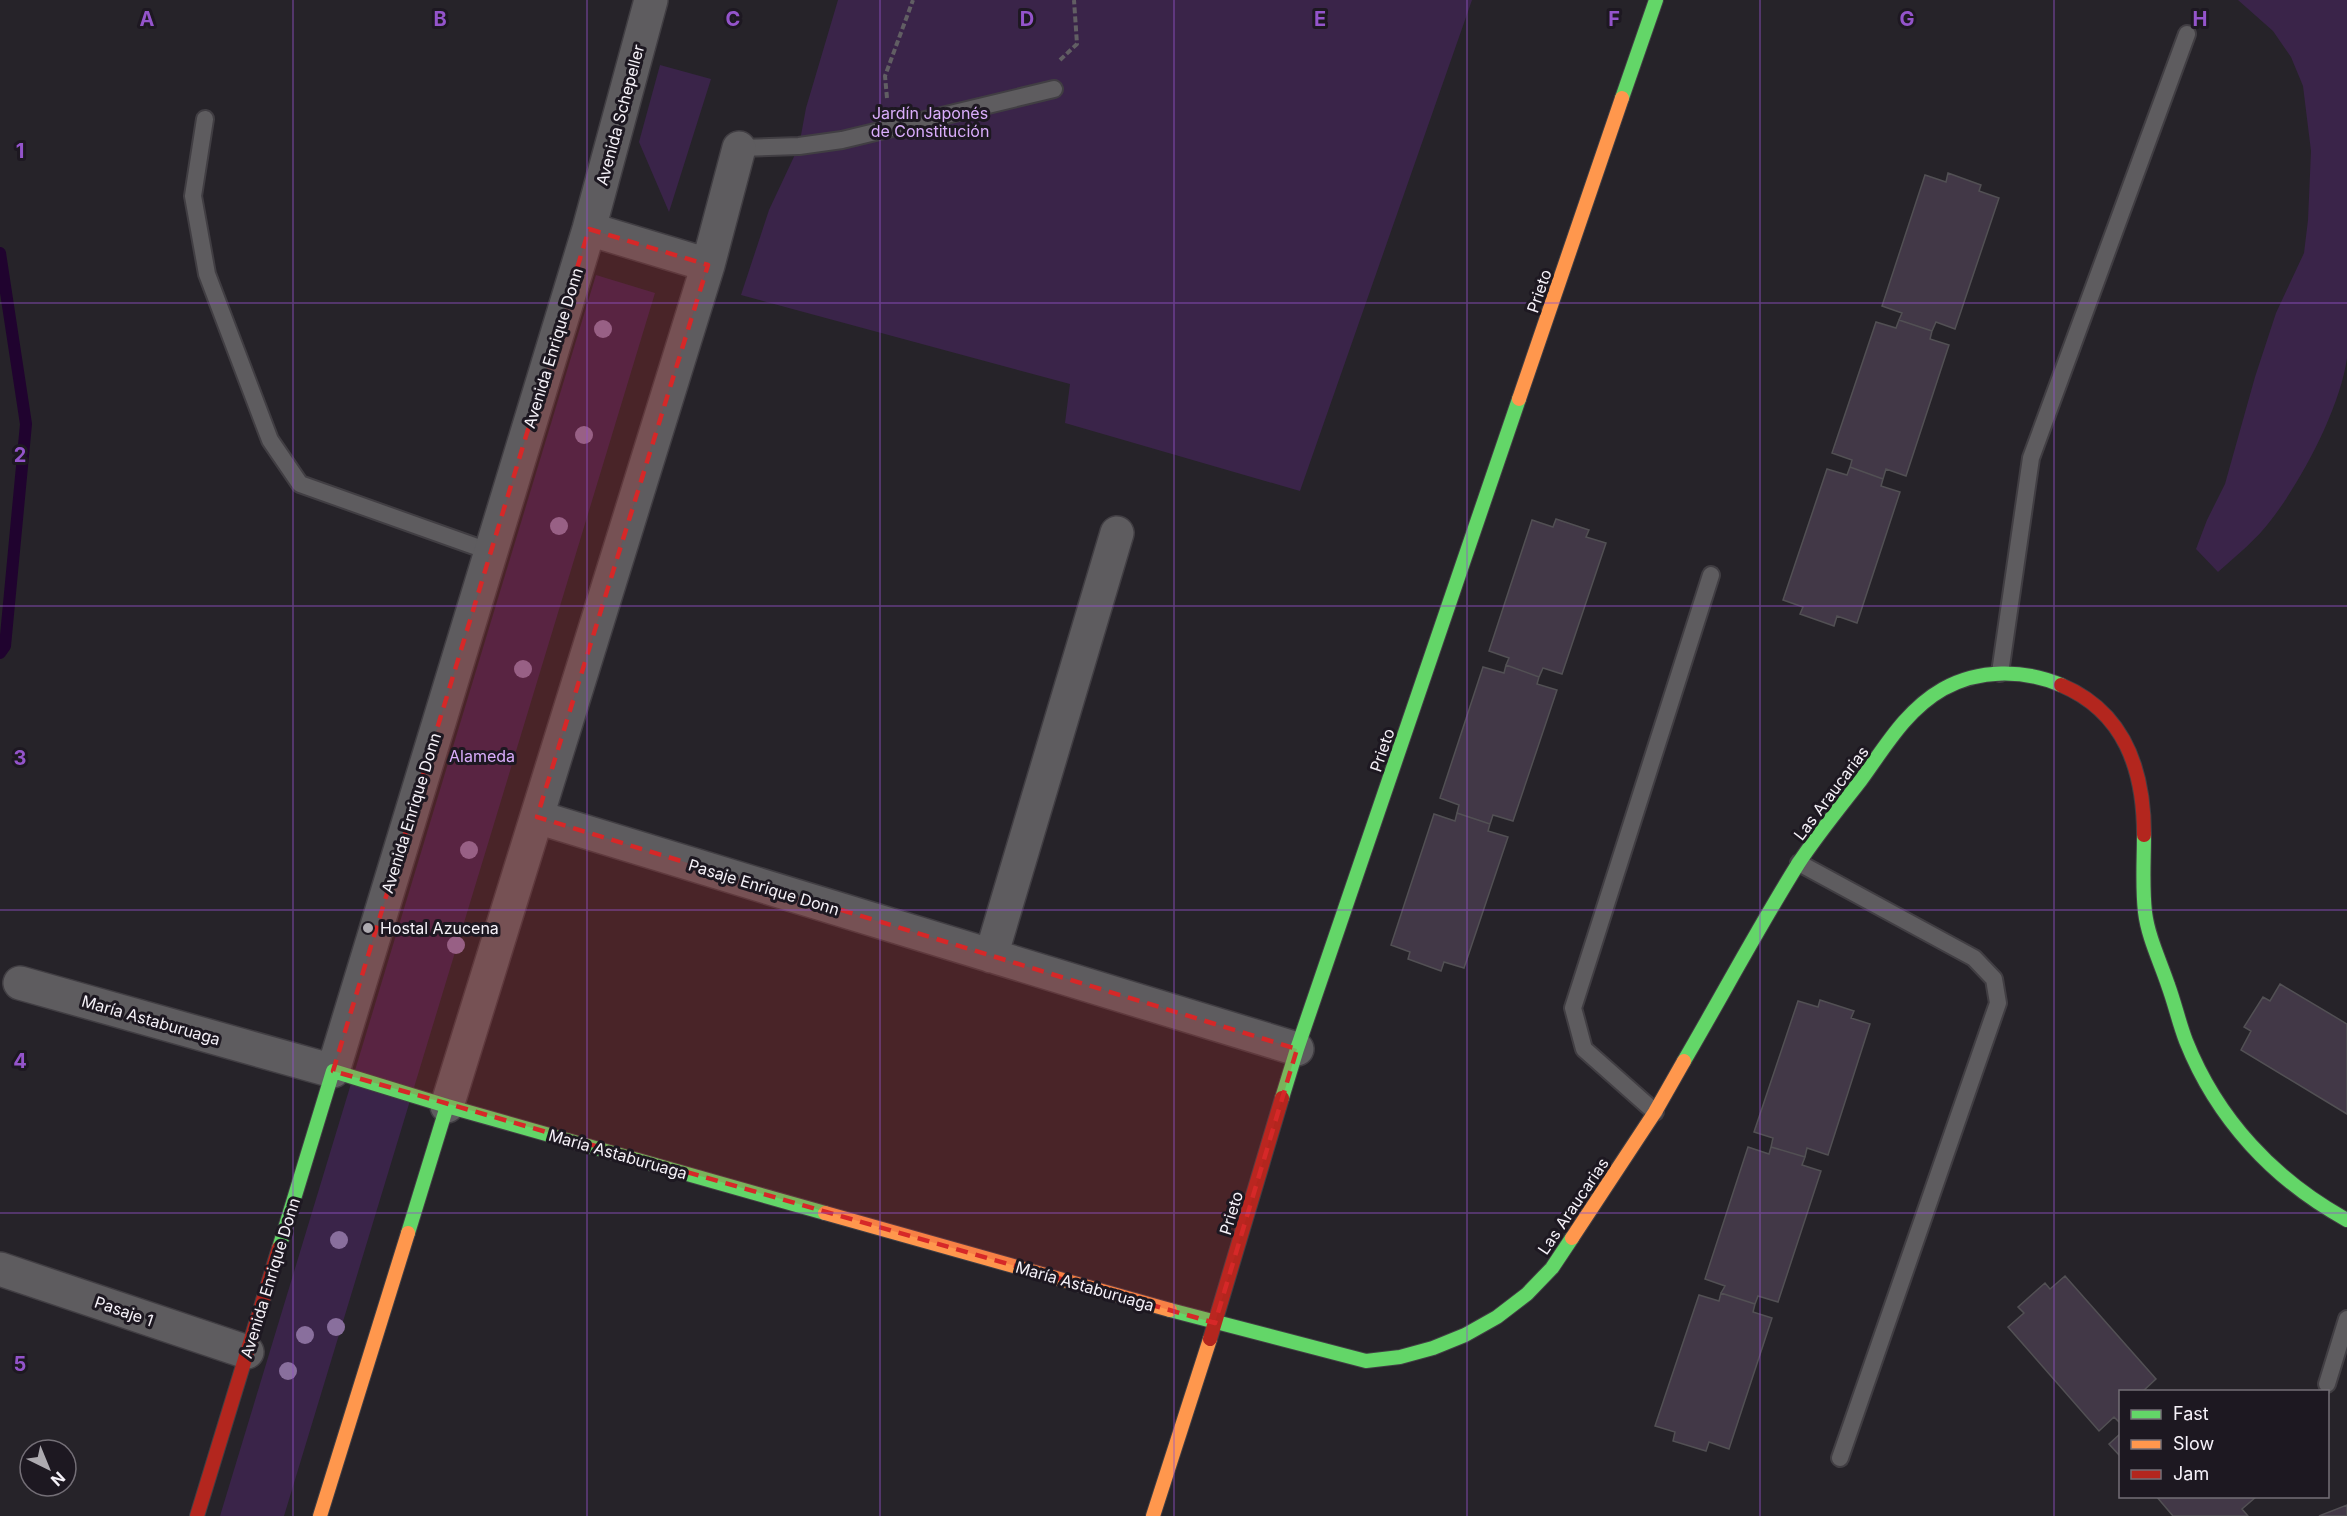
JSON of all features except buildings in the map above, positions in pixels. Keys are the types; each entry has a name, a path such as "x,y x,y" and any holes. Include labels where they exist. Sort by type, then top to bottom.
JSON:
{"street":[{"name":"Avenida Schepeller","path":"589,229 651,0"},
{"name":"Prieto","path":"1153,1516 1215,1323 1297,1050 1656,0"},
{"path":"320,1516 708,265 739,148"},
{"path":"589,229 708,265"},
{"name":"Avenida Enrique Donn","path":"197,1516 589,229"},
{"path":"991,956 1117,533"},
{"name":"Las Araucarias","path":"1215,1323 1366,1361 1400,1357 1433,1348 1465,1335 1497,1317 1527,1294 1552,1268 1656,1112 1799,863 1903,722 1923,703 1946,687 1972,677 2000,673 2026,673 2052,680 2075,691 2096,706 2114,724 2123,738 2138,769 2143,794 2145,914 2189,1049 2209,1089 2234,1126 2263,1159 2296,1189 2347,1220"},
{"name":"Pasaje Enrique Donn","path":"537,817 1297,1050"},
{"name":"María Astaburuaga","path":"20,983 1215,1323"},
{"name":"Pasaje 1","path":"0,1269 247,1352"}],"lane":[{"path":"2000,673 2031,458 2187,34"},
{"path":"739,148 799,146 842,140 1054,89"},
{"path":"205,119 193,196 207,274 270,440 300,484 491,552"},
{"path":"1656,1112 1584,1049 1573,1008 1711,575"},
{"path":"1799,863 1974,958 1994,979 1998,1003 1840,1458"},
{"path":"2327,1384 2347,1318"}],"path":[{"path":"889,129 885,75 914,0"}],"highlighted area":[{"path":"589,229 708,265 537,817 1297,1049 1215,1323 333,1071"}],"green space":[{"name":"Jardín Japonés de Constitución","path":"838,0 1472,0 1300,491 1065,423 1070,384 741,295 769,210 799,146 806,108"},
{"path":"2238,0 2347,0 2347,358 2337,399 2328,421 2295,485 2265,527 2218,572 2196,549 2225,484 2255,377 2276,313 2304,253 2311,151 2303,86 2291,57 2273,31"},
{"path":"660,65 711,79 669,212 639,142"},
{"name":"Alameda","path":"596,275 655,293 284,1516 220,1516"}],"waterway":[{"path":"0,253 26,424 5,646 0,653"}],"traffic: fast":[{"path":"1622,98 1656,0"},
{"path":"1282,1098 1519,399"},
{"path":"1684,1061 1798,864 1888,742 1918,707 1957,682 1986,675 2001,673 2032,676 2061,685"},
{"path":"2144,835 2145,912 2151,940 2184,1034 2199,1069 2231,1121 2251,1145 2295,1186 2347,1220"},
{"path":"279,1248 333,1071 447,1106 825,1213"},
{"path":"408,1233 447,1106"},
{"path":"1170,1310 1366,1361 1400,1357 1433,1348 1465,1335 1497,1317 1527,1294 1552,1268 1572,1238"}],"traffic: slow":[{"path":"1519,399 1622,98"},
{"path":"1572,1238 1655,1112 1684,1061"},
{"path":"825,1213 1170,1310"},
{"path":"320,1516 408,1233"},
{"path":"1153,1516 1210,1339"}],"traffic: jam":[{"path":"2061,685 2083,697 2101,711 2115,727 2126,746 2135,766 2140,788 2144,835"},
{"path":"1210,1339 1282,1098"},
{"path":"197,1516 279,1248"}],"place":[{"name":"Hostal Azucena","path":"368,928"}]}
